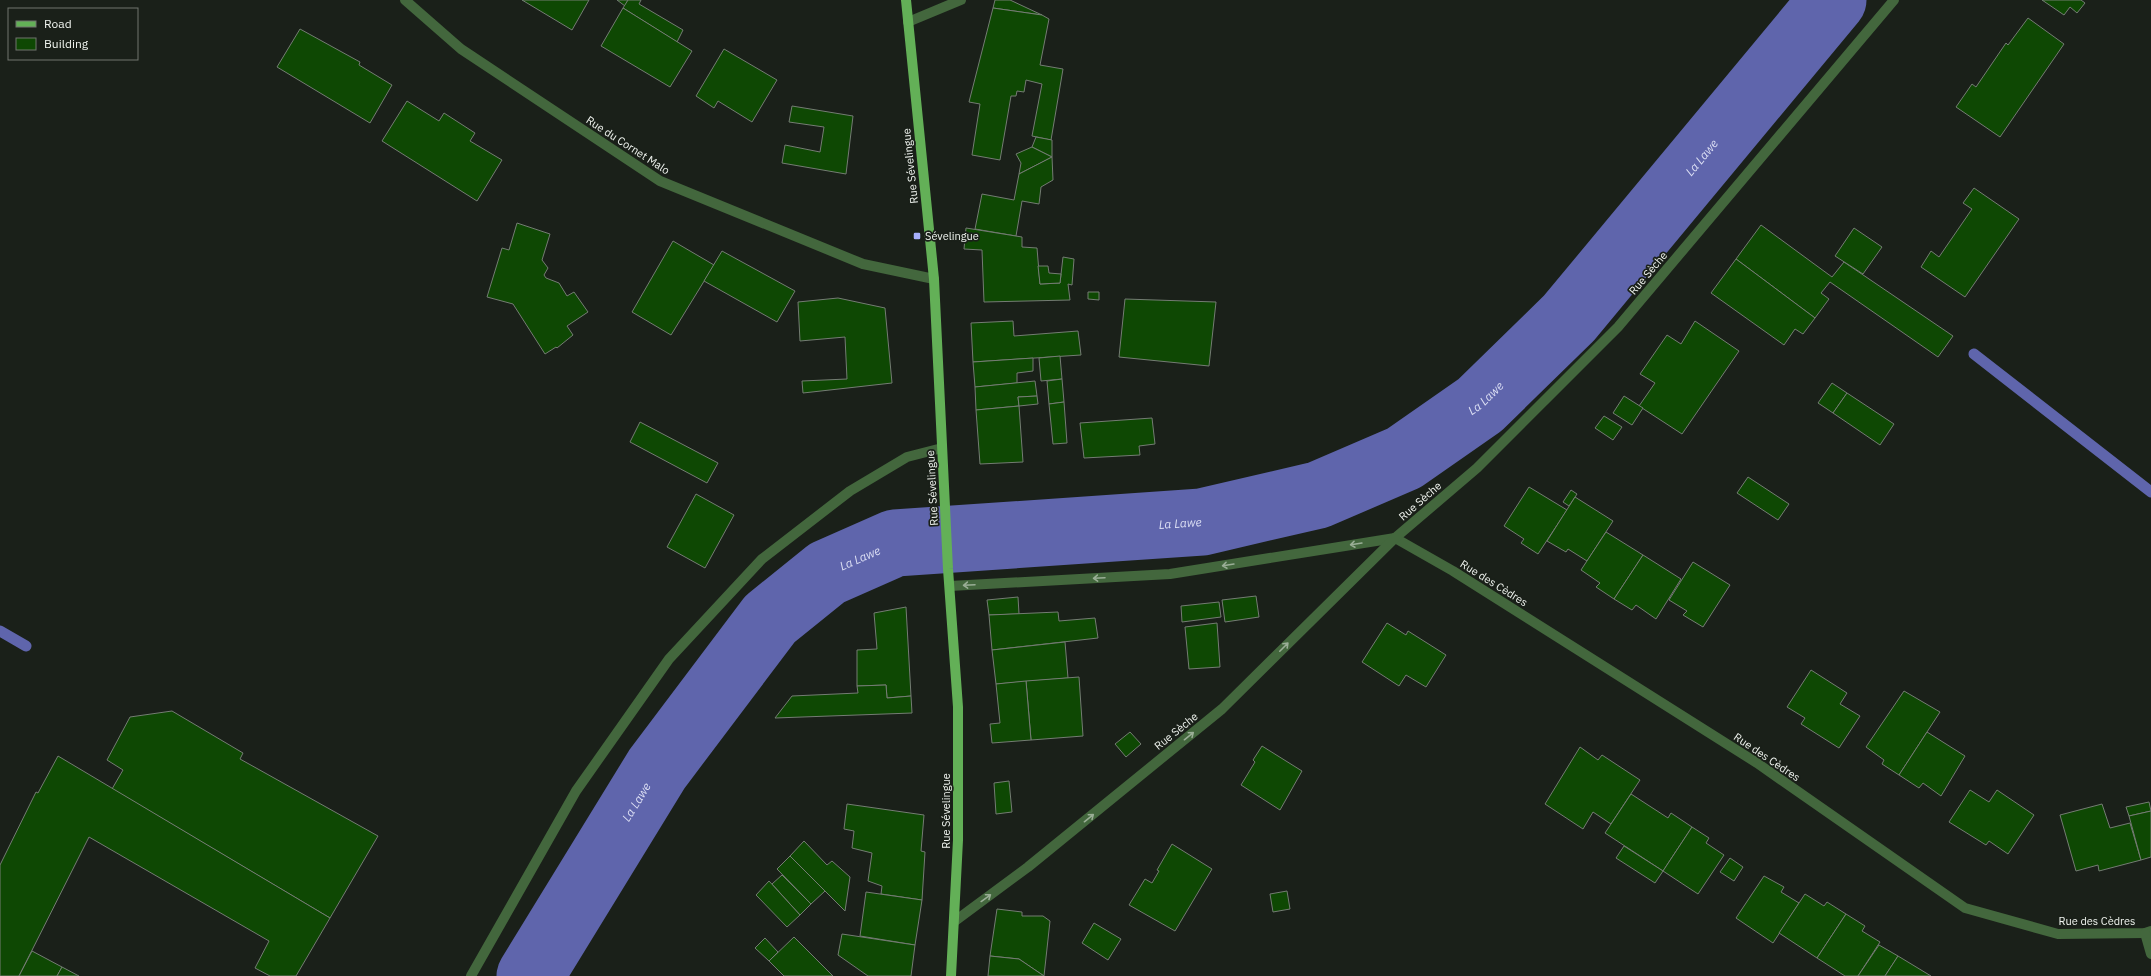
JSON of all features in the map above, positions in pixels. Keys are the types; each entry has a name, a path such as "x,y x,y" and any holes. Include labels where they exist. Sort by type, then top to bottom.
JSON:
{"main road":[{"name":"Rue Sévelingue","path":"906,0 934,279 948,569 958,706 958,840 951,976"}],"street":[{"name":"Rue du Cornet Malo","path":"405,0 461,49 660,181 863,264 934,279"},
{"path":"908,22 961,0"},
{"name":"Rue Sèche","path":"955,921 1028,867 1222,708 1395,538 1477,468 1618,327 1894,0"},
{"path":"471,976 576,791 669,659 762,559 850,491 907,457 942,448"},
{"path":"950,586 1170,574 1395,538"},
{"name":"Rue des Cèdres","path":"1395,538 1453,571 1757,763 1965,908 2058,934 2148,932 2151,954"}],"building":[{"path":"522,0 589,0 572,30"},
{"path":"617,0 628,0 625,6"},
{"path":"628,0 641,0 639,4 683,30 677,42 623,8"},
{"path":"995,0 1010,0 1042,15 993,8"},
{"path":"2042,0 2081,0 2085,3 2077,13 2070,7 2064,15"},
{"path":"623,8 692,51 670,87 601,46"},
{"path":"993,8 1042,15 1049,19 1040,65 1063,69 1051,140 1032,136 1042,84 1026,80 1024,92 1017,91 1016,96 1011,96 1000,160 972,155 980,104 969,102"},
{"path":"2028,18 2064,44 2000,137 1956,107 1972,84 1976,87 2006,43 2008,45"},
{"path":"300,29 360,62 359,65 392,85 370,123 277,67"},
{"path":"724,49 777,80 752,122 718,101 714,108 696,96"},
{"path":"407,101 439,121 444,113 475,133 470,141 502,160 477,201 382,141"},
{"path":"792,106 853,116 846,174 782,163 785,145 820,152 824,127 789,122"},
{"path":"1036,137 1052,140 1052,157 1032,147"},
{"path":"1032,147 1052,157 1019,174 1021,163 1016,154"},
{"path":"1052,157 1053,180 1041,187 1039,204 1022,201 1016,236 975,229 982,194 1014,200 1019,174"},
{"path":"1974,188 2019,219 1965,297 1921,267 1931,251 1939,257 1972,209 1963,203"},
{"path":"517,223 550,234 542,260 548,268 544,275 546,278 559,283 567,296 574,292 588,312 567,326 573,335 557,348 556,347 545,354 513,304 487,297 502,248 509,250"},
{"path":"1761,225 1832,277 1844,262 1953,336 1938,357 1830,282 1821,293 1829,299 1815,318 1736,259"},
{"path":"966,228 1022,237 1022,247 1037,248 1040,284 1060,283 1063,257 1074,259 1072,285 1068,284 1070,300 984,302 982,250 964,249"},
{"path":"1854,228 1882,247 1863,274 1835,256"},
{"path":"673,241 714,265 671,335 632,312"},
{"path":"722,251 795,291 777,322 704,281"},
{"path":"1736,259 1815,318 1803,334 1795,329 1784,345 1711,293"},
{"path":"1038,266 1048,266 1049,273 1061,274 1060,283 1040,284"},
{"path":"1088,292 1099,292 1099,300 1088,299"},
{"path":"838,298 885,308 892,383 803,393 802,381 847,379 845,337 800,341 798,302"},
{"path":"1125,299 1216,302 1209,366 1119,357"},
{"path":"1013,321 1014,336 1078,331 1081,355 973,362 971,323"},
{"path":"1695,321 1739,351 1682,434 1639,406 1655,383 1640,374 1667,335 1681,344"},
{"path":"1060,356 1062,379 1041,381 1039,358"},
{"path":"1033,358 1033,371 1017,373 1017,383 975,387 973,362"},
{"path":"1062,379 1064,402 1049,404 1047,381"},
{"path":"1035,381 1037,396 1018,397 1019,406 976,410 975,387"},
{"path":"1832,383 1847,393 1833,413 1818,403"},
{"path":"1847,393 1894,424 1880,445 1833,413"},
{"path":"1037,396 1038,404 1019,406 1018,397"},
{"path":"1624,396 1643,408 1632,425 1613,413"},
{"path":"1064,402 1067,443 1053,444 1049,404"},
{"path":"1019,406 1023,462 980,464 976,410"},
{"path":"1604,416 1622,427 1613,440 1595,428"},
{"path":"1152,418 1155,444 1139,446 1140,455 1084,458 1080,423"},
{"path":"640,422 718,463 707,483 630,442"},
{"path":"1748,477 1789,504 1778,520 1737,493"},
{"path":"1529,487 1567,510 1538,554 1521,543 1524,539 1504,526"},
{"path":"1571,490 1577,494 1569,506 1563,502"},
{"path":"696,494 734,515 705,568 667,547"},
{"path":"1575,497 1613,521 1587,561 1568,549 1566,552 1547,541"},
{"path":"1606,532 1643,555 1614,599 1596,587 1600,583 1581,570"},
{"path":"1643,555 1681,579 1656,619 1636,605 1632,610 1614,599"},
{"path":"1693,562 1730,585 1703,627 1683,615 1687,611 1669,600"},
{"path":"1256,596 1259,617 1225,622 1222,600"},
{"path":"1018,597 1019,614 989,615 987,600"},
{"path":"1219,602 1221,617 1182,622 1181,606"},
{"path":"906,607 911,696 887,698 886,685 857,686 857,650 877,649 874,613"},
{"path":"1058,612 1059,621 1095,618 1098,638 992,650 989,615"},
{"path":"1217,623 1220,667 1189,669 1185,627"},
{"path":"1387,623 1406,635 1408,631 1446,655 1426,687 1406,675 1399,686 1362,662"},
{"path":"1065,642 1068,678 996,684 992,650"},
{"path":"1811,670 1847,693 1840,704 1860,716 1839,748 1801,724 1805,718 1787,707"},
{"path":"1079,677 1083,736 1031,740 1026,681"},
{"path":"1026,681 1031,740 992,743 990,724 1000,723 996,684"},
{"path":"886,685 887,698 911,696 912,713 775,718 792,696 858,693 857,686"},
{"path":"1904,691 1940,712 1899,775 1882,764 1884,760 1866,747"},
{"path":"172,711 243,753 240,759 378,836 330,918 112,789 123,770 107,760 130,717"},
{"path":"1130,732 1141,744 1126,757 1115,744"},
{"path":"1927,732 1965,756 1941,796 1923,783 1919,788 1899,775"},
{"path":"1262,746 1302,771 1280,810 1241,785 1255,762 1253,760"},
{"path":"1580,747 1598,760 1602,755 1640,780 1611,824 1593,812 1583,829 1545,804"},
{"path":"58,756 330,918 296,976 270,976 255,968 269,941 89,837 19,976 0,976 0,865 36,792 38,793"},
{"path":"1009,781 1012,812 996,814 994,783"},
{"path":"1970,790 1989,802 1997,790 2034,815 2008,854 1989,841 1986,845 1949,822"},
{"path":"1631,794 1668,818 1671,813 1692,827 1663,871 1605,833"},
{"path":"2149,802 2151,811 2129,816 2126,807"},
{"path":"847,804 924,815 921,851 925,852 922,900 881,894 882,886 868,881 872,853 852,848 854,831 844,829"},
{"path":"2102,804 2110,828 2130,823 2141,860 2099,871 2098,865 2076,871 2060,815"},
{"path":"2151,811 2151,857 2141,860 2129,816"},
{"path":"1692,827 1709,838 1706,843 1724,855 1698,894 1663,871"},
{"path":"804,841 827,865 832,861 850,877 845,911 790,856"},
{"path":"1172,844 1212,869 1175,931 1129,905 1145,879 1152,883 1159,871 1157,870"},
{"path":"1624,846 1663,871 1655,883 1616,858"},
{"path":"790,856 825,891 811,904 777,869"},
{"path":"1730,858 1743,867 1734,881 1720,872"},
{"path":"782,875 811,904 800,915 772,884"},
{"path":"1764,876 1784,887 1781,892 1799,903 1773,943 1736,918"},
{"path":"769,881 800,915 787,927 756,895"},
{"path":"1287,891 1290,909 1273,912 1270,894"},
{"path":"866,892 922,900 915,945 860,936"},
{"path":"1805,894 1824,906 1827,902 1846,914 1817,958 1779,933"},
{"path":"997,909 1022,912 1022,916 1043,916 1050,921 1044,976 1019,959 990,956"},
{"path":"1846,914 1865,926 1862,931 1880,942 1858,976 1845,976 1817,958"},
{"path":"1094,923 1121,939 1108,960 1082,943"},
{"path":"842,934 915,945 911,976 868,976 838,955"},
{"path":"794,937 833,976 784,976 769,961"},
{"path":"765,938 778,952 769,961 755,948"},
{"path":"1879,945 1898,956 1885,976 1858,976"},
{"path":"32,951 62,967 57,976 19,976"},
{"path":"990,956 1019,959 1044,976 988,976"},
{"path":"1898,956 1931,976 1885,976"},
{"path":"62,967 79,976 57,976"}],"waterway":[{"name":"La Lawe","path":"530,976 657,769 770,619 827,573 895,543 1202,522 1318,495 1404,458 1480,405 1569,318 1833,0"},
{"path":"1974,354 2151,492"},
{"path":"0,631 26,646"}],"place":[{"name":"Sévelingue","path":"917,236"}]}
